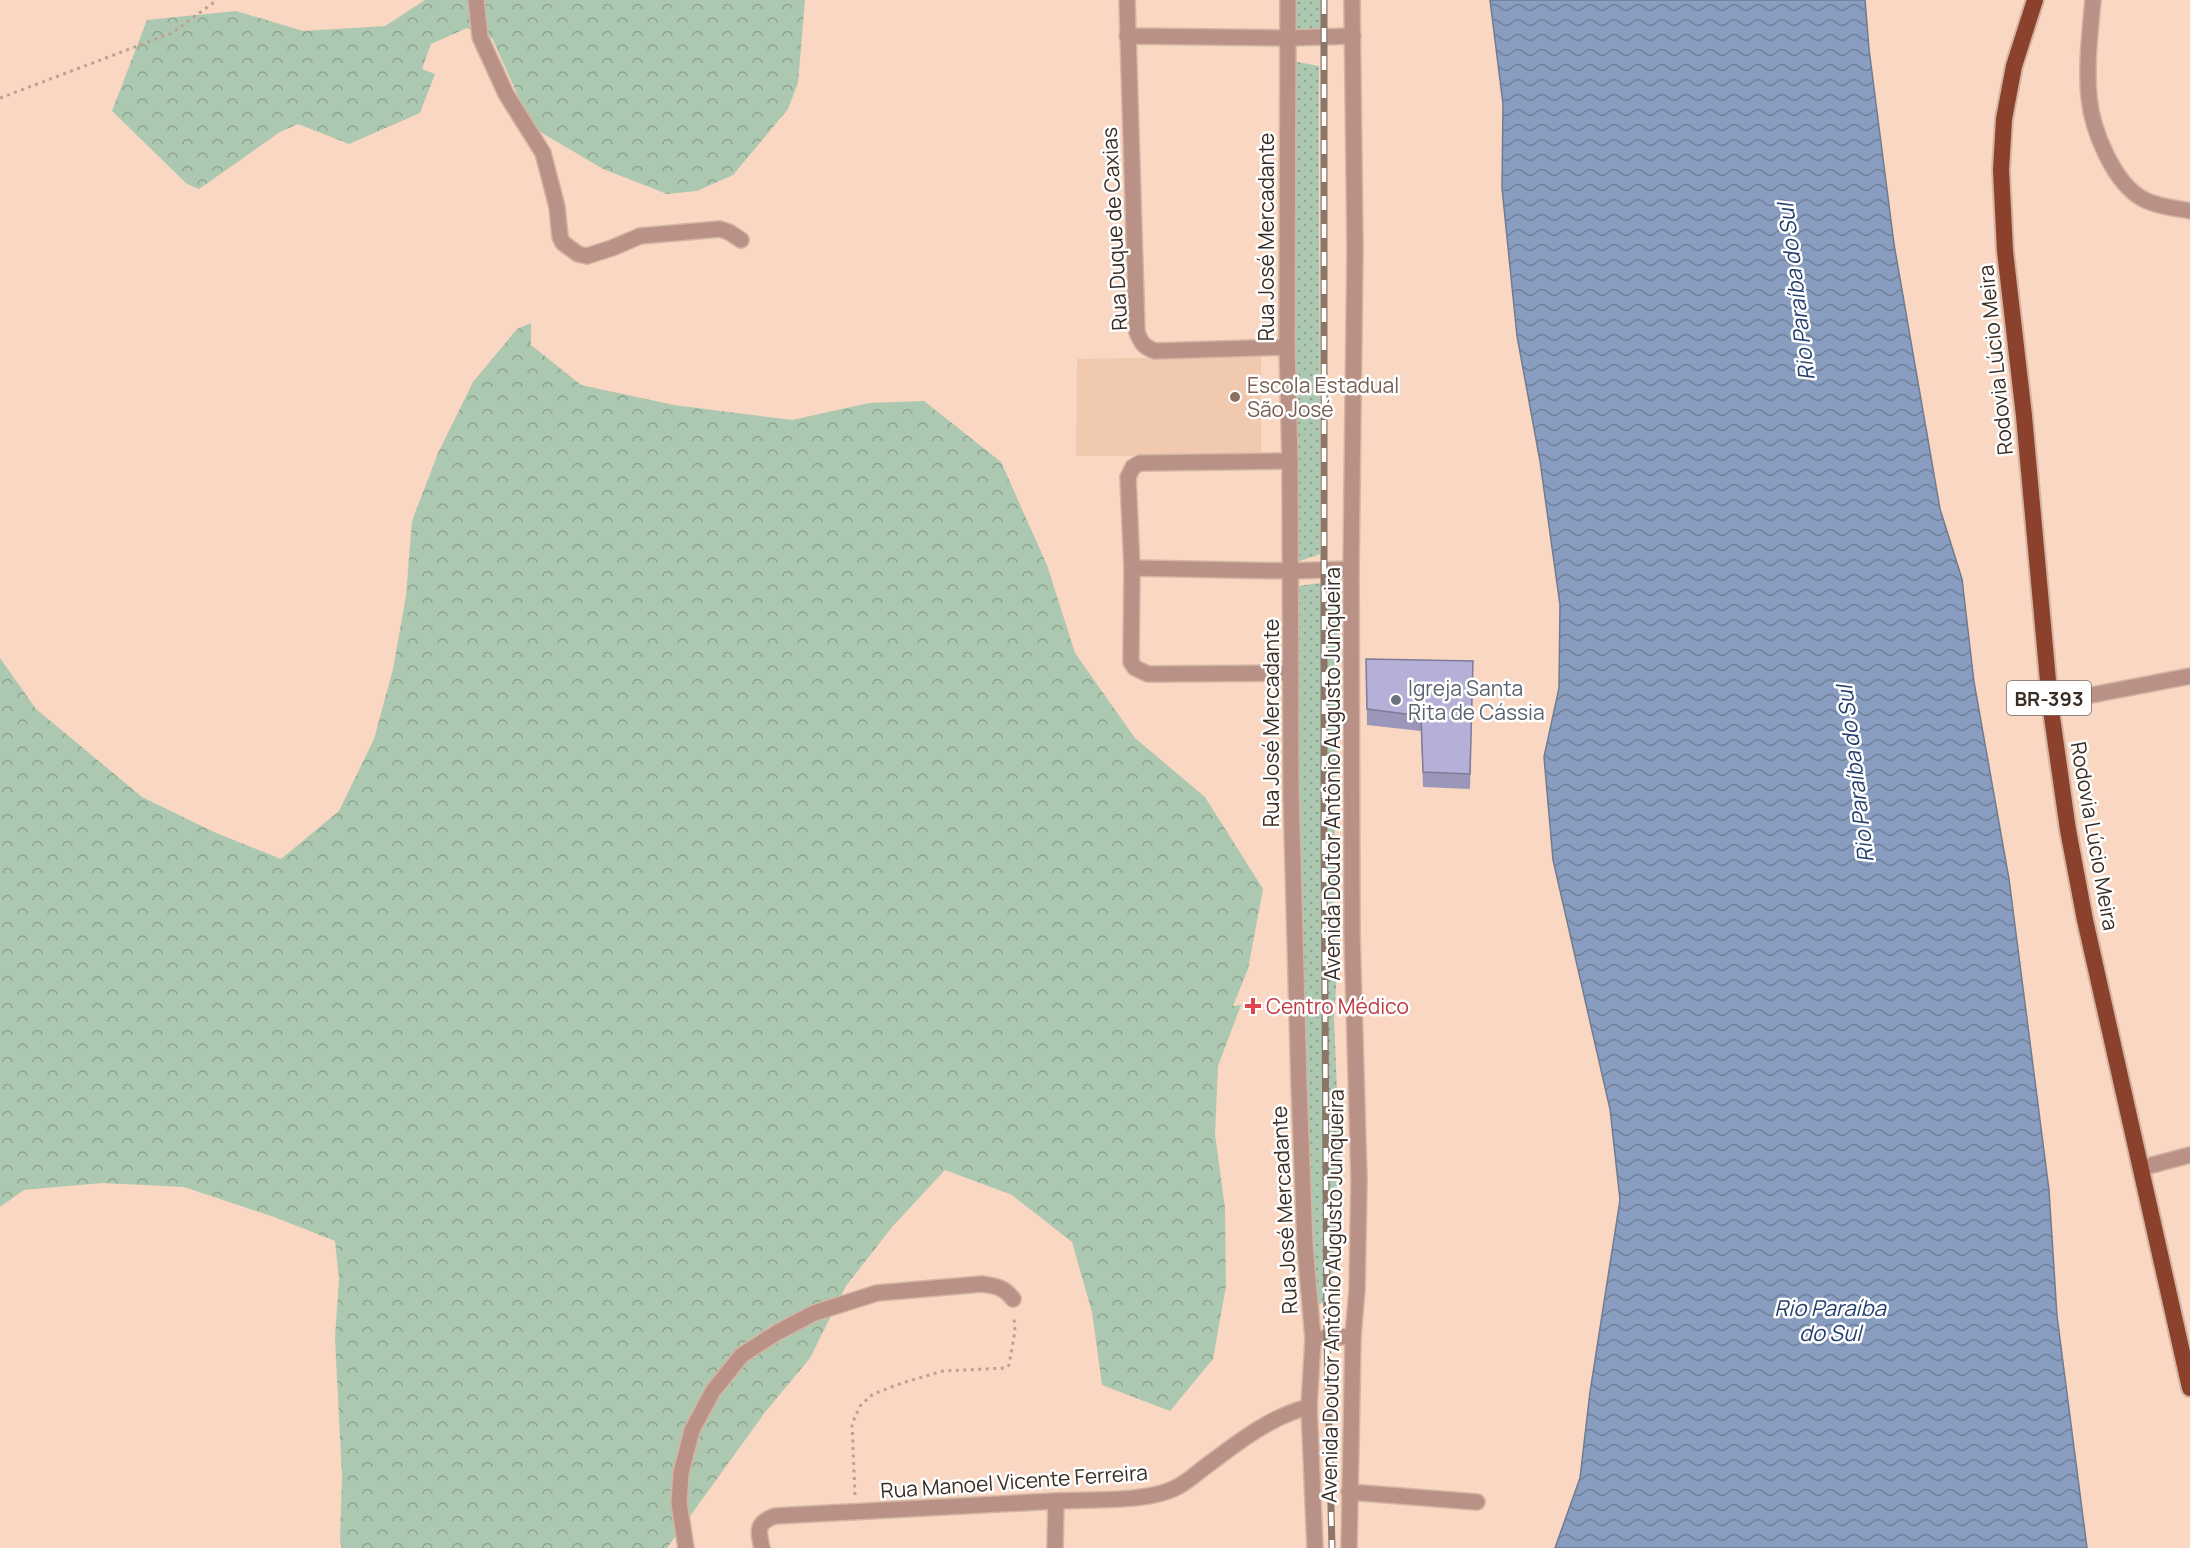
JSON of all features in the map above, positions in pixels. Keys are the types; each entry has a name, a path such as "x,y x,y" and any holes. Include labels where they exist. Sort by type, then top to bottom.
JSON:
{"highway":[{"name":"Rodovia Lúcio Meira","path":"2036,0 2014,66 2004,119 2001,170 2005,251 2024,416 2050,703 2068,831 2085,920 2190,1388"}],"street":[{"path":"476,0 480,37 506,94 543,153 557,207 560,237 563,243 578,254 587,256 640,236 720,229 741,240"},
{"name":"Rua Duque de Caxias","path":"1127,0 1137,332 1140,341 1146,348 1155,351 1287,347"},
{"name":"Rua José Mercadante","path":"1288,0 1287,347 1292,792 1305,1245 1313,1338 1309,1407 1315,1548"},
{"name":"Avenida Doutor Antônio Augusto Junqueira","path":"1349,1548 1359,1180 1352,933 1352,569 1356,249 1352,0"},
{"path":"2093,0 2088,61 2089,99 2097,131 2111,165 2128,188 2144,199 2162,206 2190,211"},
{"path":"1127,36 1288,38 1353,36"},
{"path":"1290,461 1140,463 1133,467 1128,477 1132,568 1131,662 1135,668 1148,674 1291,673"},
{"path":"1132,568 1352,569"},
{"path":"2050,703 2190,676"},
{"path":"2141,1168 2190,1155"},
{"path":"686,1548 679,1503 681,1473 692,1430 713,1391 742,1355 814,1313 877,1293 982,1284 998,1286 1007,1291 1013,1299"},
{"path":"1313,1338 1353,1336"},
{"name":"Rua Manoel Vicente Ferreira","path":"762,1548 760,1525 775,1516 1134,1498 1155,1495 1178,1487 1266,1424 1283,1415 1309,1407"},
{"path":"1349,1492 1477,1502"},
{"path":"1054,1548 1056,1501"}],"path":[{"path":"0,98 89,62 172,33 217,0"},
{"path":"855,1512 852,1424 860,1406 873,1394 943,1371 1006,1368 1009,1365 1015,1331 1013,1299"}],"shaded area":[{"path":"1261,356 1261,455 1076,456 1077,359"}],"green space":[{"path":"425,0 805,0 798,83 788,109 733,175 697,191 667,194 603,169 532,127 492,38 467,28 431,44 422,69 435,74 420,113 349,144 298,124 280,132 199,189 187,184 112,111 147,20 236,11 303,31 385,26"},
{"path":"1293,0 1321,0 1321,30 1293,34"},
{"path":"1292,61 1319,66 1320,554 1294,563"},
{"path":"531,323 531,345 581,385 674,405 792,420 869,403 924,401 1001,462 1047,565 1075,653 1135,738 1205,797 1263,889 1248,969 1233,1006 1241,1005 1218,1066 1215,1134 1225,1208 1226,1286 1213,1359 1170,1411 1102,1385 1092,1312 1072,1242 1012,1195 945,1170 892,1227 846,1286 810,1358 766,1411 667,1548 342,1548 340,1541 342,1476 335,1338 339,1279 335,1241 274,1217 184,1187 102,1183 24,1190 0,1207 0,658 36,709 142,797 214,832 281,859 339,811 374,739 393,669 406,596 412,521 438,453 473,382 517,329"},
{"path":"1339,581 1338,697 1333,824 1340,861 1332,911 1337,971 1334,1020 1340,1159 1331,1299 1311,1308 1302,1119 1296,586"}],"water":[{"name":"Rio Paraíba do Sul","path":"1490,0 1865,0 1869,49 1894,244 1940,509 1962,579 1974,682 2009,879 2049,1190 2057,1316 2087,1548 1555,1548 1580,1478 1590,1392 1620,1200 1610,1109 1553,860 1544,757 1559,688 1560,605 1540,461 1517,336 1502,188 1503,104"}],"building":[{"path":"1366,659 1473,661 1470,774 1423,772 1421,716 1367,709"}],"railway":[{"path":"1324,0 1324,848 1327,1337 1332,1548"}],"place":[{"name":"Escola Estadual São José","path":"1235,397"},
{"name":"Igreja Santa Rita de Cássia","path":"1396,700"},
{"name":"Centro Médico","path":"1253,1006"}]}
